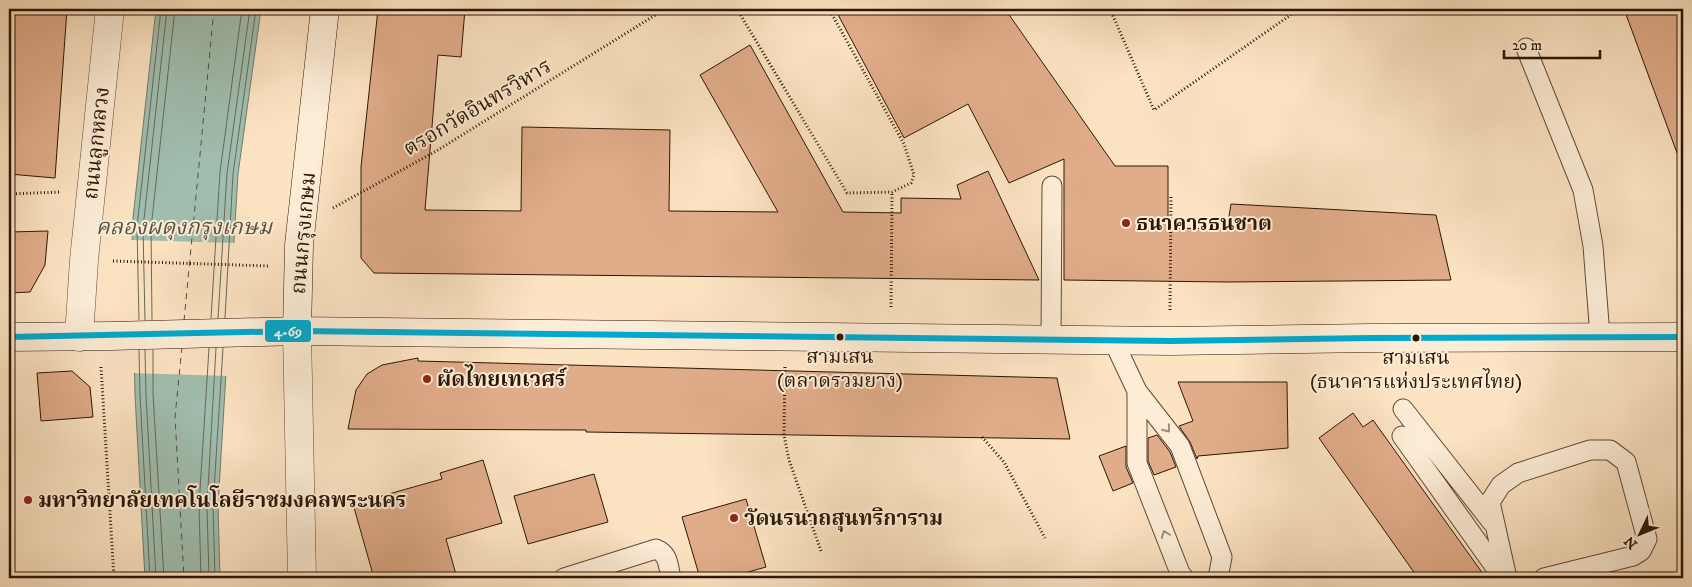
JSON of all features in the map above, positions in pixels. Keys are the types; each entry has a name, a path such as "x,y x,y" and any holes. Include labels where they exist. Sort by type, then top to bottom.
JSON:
{"main road":[{"name":"ถนนลูกหลวง","path":"97,336 84,260 110,9"},
{"name":"ถนนกรุงเกษม","path":"302,578 297,266 325,9"},
{"path":"9,337 297,331 1170,341 1600,336 1683,337"}],"lane":[{"path":"1526,48 1583,190 1593,246 1600,336"},
{"path":"1051,340 1052,186"},
{"path":"1113,340 1137,391 1180,446 1222,557 1218,578"},
{"path":"1137,391 1137,463 1180,573 1184,578"},
{"path":"1403,409 1509,543 1517,578"},
{"path":"1402,436 1503,578"},
{"path":"1507,578 1490,502 1500,485 1518,473 1590,450 1610,450 1626,462 1647,539 1641,551 1632,556 1544,578"},
{"path":"564,578 656,549 667,557 671,578"}],"path":[{"name":"ตรอกวัดอินทรวิหาร","path":"302,225 438,150 665,9"},
{"path":"737,9 847,193 892,192 911,183 914,175 904,144 829,9"},
{"path":"1110,9 1154,110 1299,9"},
{"path":"9,194 92,191"},
{"path":"891,338 892,192"},
{"path":"1170,341 1171,196"},
{"path":"84,260 297,266"},
{"path":"97,336 114,578"},
{"path":"785,336 784,435 789,460 821,551"},
{"path":"982,437 1004,462 1045,538"}],"water":[{"name":"คลองผดุงกรุงเกษม","path":"156,9 261,9 238,174 218,506 220,578 145,578 135,395 132,227"}],"pier":[{"path":"130,240 237,243 228,376 132,373"}],"building":[{"path":"9,9 67,9 55,178 9,174"},
{"path":"378,9 465,9 461,57 438,55 425,210 521,211 522,127 670,130 669,211 778,212 700,75 750,45 843,212 901,213 901,198 961,199 957,185 988,171 1039,280 374,273 361,258 361,167"},
{"path":"835,9 1005,9 1115,166 1168,166 1168,228 1227,229 1231,204 1436,215 1451,280 1228,282 1064,280 1064,159 1009,183 968,104 904,138"},
{"path":"1624,9 1683,9 1683,161 1680,161"},
{"path":"48,231 45,265 30,292 9,293 9,232"},
{"path":"418,358 418,361 1057,378 1070,439 586,432 586,430 348,429 356,390 367,374 382,365"},
{"path":"72,371 90,387 93,417 41,421 37,373"},
{"path":"1178,382 1287,382 1288,448 1198,456 1197,459 1190,442 1179,426 1193,421"},
{"path":"1353,413 1363,427 1373,420 1486,578 1418,578 1319,438"},
{"path":"1157,435 1170,452 1176,467 1154,475 1148,461 1148,438"},
{"path":"1126,446 1126,467 1133,483 1113,491 1099,456"},
{"path":"483,460 502,523 446,539 457,578 374,578 353,504 442,479 440,473"},
{"path":"594,474 608,522 528,544 514,496"},
{"path":"746,499 766,567 727,578 700,578 682,517"}],"ferry route":[{"path":"184,321 214,9"},
{"path":"182,347 175,417 184,578"}],"transit line":[{"name":"4-69","path":"9,337 297,331 1170,341 1683,337"}],"place":[{"name":"ธนาคารธนชาต","path":"1126,223"},
{"name":"สามเสน (ตลาดรวมยาง)","path":"840,337"},
{"name":"สามเสน (ธนาคารแห่งประเทศไทย)","path":"1416,338"},
{"name":"ผัดไทยเทเวศร์","path":"427,379"},
{"name":"มหาวิทยาลัยเทคโนโลยีราชมงคลพระนคร","path":"28,500"},
{"name":"วัดนรนาถสุนทริการาม","path":"734,518"}]}
